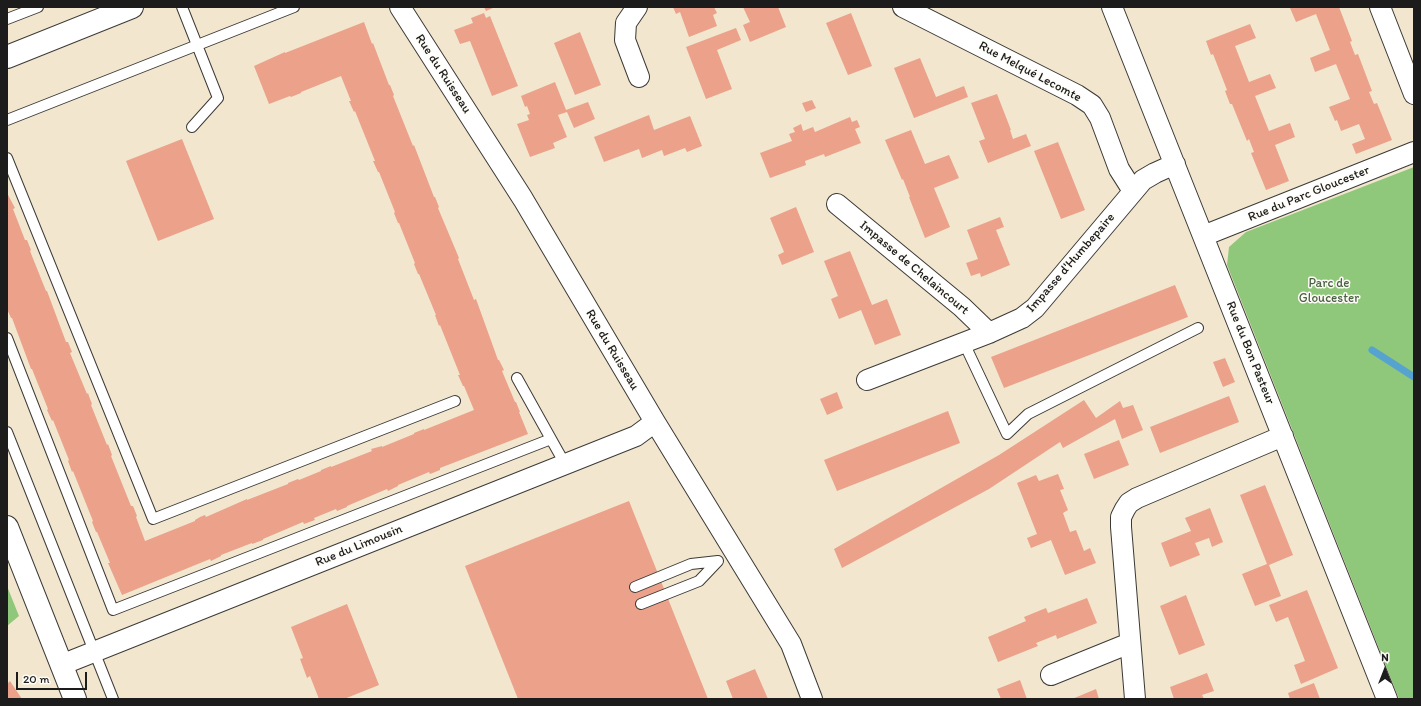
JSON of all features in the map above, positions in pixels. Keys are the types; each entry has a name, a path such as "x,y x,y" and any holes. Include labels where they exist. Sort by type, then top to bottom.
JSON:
{"main road":[{"path":"7,57 132,7"},
{"path":"7,528 75,699"}],"street":[{"name":"Rue du Ruisseau","path":"400,7 523,199 655,422 726,555 791,644 812,699"},
{"path":"637,7 626,23 625,40 639,77"},
{"name":"Rue Melqué Lecomte","path":"903,7 1077,95 1092,106 1100,118 1119,169 1133,191"},
{"name":"Rue du Bon Pasteur","path":"1112,7 1387,699"},
{"path":"1380,7 1414,94"},
{"name":"Rue du Parc Gloucester","path":"1203,236 1414,152"},
{"name":"Impasse d'Humbepaire","path":"867,380 989,333 1022,318 1035,308 1143,180 1175,164"},
{"name":"Impasse de Chelaincourt","path":"837,204 962,307 989,333"},
{"name":"Rue du Limousin","path":"61,665 636,436 655,422"},
{"path":"1135,699 1121,517 1130,503 1137,498 1282,436"},
{"path":"1051,675 1130,643"}],"lane":[{"path":"7,19 38,7"},
{"path":"182,7 218,98 192,127"},
{"path":"7,120 294,7"},
{"path":"7,158 153,519 455,401"},
{"path":"964,343 1008,434 1028,414 1198,328"},
{"path":"7,338 114,610 551,439"},
{"path":"518,378 565,464"},
{"path":"7,432 113,699"},
{"path":"634,587 691,564 726,555"},
{"path":"641,604 699,581 726,555"}],"green space":[{"name":"Parc de Gloucester","path":"1414,167 1414,699 1399,699 1227,265 1229,247 1246,232"},
{"path":"7,586 19,616 7,626"}],"building":[{"path":"484,7 495,7 486,11"},
{"path":"673,7 714,7 717,13 713,15 717,26 689,37 680,12 676,14"},
{"path":"743,7 778,7 786,27 750,42 743,25 750,22"},
{"path":"1339,7 1352,41 1350,42 1355,55 1358,54 1372,91 1369,92 1374,104 1377,103 1392,140 1356,154 1352,144 1365,139 1359,124 1341,131 1337,120 1335,121 1329,107 1350,99 1336,64 1315,72 1310,58 1330,50 1316,14 1296,22 1290,8"},
{"path":"484,13 486,18 490,16 518,86 492,96 470,41 460,44 454,30 473,23 471,18"},
{"path":"851,13 872,66 848,75 826,23"},
{"path":"364,22 439,207 438,208 459,258 458,259 474,300 476,299 498,360 504,370 502,371 528,434 440,468 440,470 430,474 429,472 398,485 388,491 387,489 337,511 336,509 314,518 315,520 304,524 303,522 263,540 221,555 211,561 210,559 122,595 108,563 110,563 96,532 73,471 72,472 68,461 69,460 53,420 52,421 47,410 48,409 12,318 7,309 7,193 15,208 13,209 25,240 27,240 66,342 68,342 72,352 70,353 87,394 88,393 92,404 91,405 107,445 108,444 112,455 111,456 131,506 133,506 137,516 136,517 145,541 195,521 205,515 206,517 247,499 372,451 371,449 382,447 474,410 458,375 460,375 414,264 415,263 379,172 373,161 375,161 355,111 354,112 349,101 351,101 341,76 291,97 290,96 269,104 254,66 285,52"},
{"path":"1250,24 1256,38 1235,46 1249,82 1270,74 1276,88 1255,96 1269,131 1290,123 1295,137 1275,145 1289,181 1266,190 1251,153 1254,152 1249,139 1247,141 1232,104 1230,104 1225,91 1227,90 1213,54 1211,55 1206,41"},
{"path":"736,28 741,40 717,50 732,89 706,99 686,47"},
{"path":"580,32 601,85 575,95 554,43"},
{"path":"920,58 936,97 964,86 968,97 914,118 894,68"},
{"path":"555,82 566,110 588,102 595,119 574,128 567,112 558,115 567,137 553,143 555,148 530,157 517,124 529,120 527,115 530,114 527,106 525,107 521,96"},
{"path":"997,94 1013,139 1026,134 1031,146 988,163 979,141 985,139 971,103"},
{"path":"812,100 816,108 806,112 802,103"},
{"path":"649,115 654,130 690,116 702,146 687,152 685,148 664,156 662,150 642,158 639,149 604,162 594,137"},
{"path":"850,117 852,122 857,120 860,127 855,129 861,143 825,157 824,154 805,161 806,165 770,178 760,153 792,141 789,134 795,132 793,128 801,124 803,131 813,127 815,132"},
{"path":"911,130 925,164 949,155 959,178 934,188 950,227 925,238 903,179 902,180 885,140"},
{"path":"182,139 214,219 158,241 126,161"},
{"path":"1058,142 1085,210 1061,219 1034,151"},
{"path":"796,207 814,252 782,265 778,255 784,252 770,218"},
{"path":"1000,217 1004,227 996,230 1010,265 981,277 980,273 971,276 966,263 978,259 967,230"},
{"path":"850,251 872,305 887,299 901,335 875,345 861,310 839,319 831,299 838,296 824,261"},
{"path":"1175,285 1188,317 1004,388 991,357"},
{"path":"1225,358 1235,382 1223,387 1213,362"},
{"path":"837,392 843,408 827,415 820,399"},
{"path":"1229,396 1239,422 1160,453 1150,427"},
{"path":"1084,400 1096,418 1120,401 1123,408 1133,405 1143,430 1122,439 1115,419 1063,448 1060,442 989,489 842,568 834,549 999,455"},
{"path":"948,411 960,443 837,491 824,460"},
{"path":"1119,440 1129,465 1094,479 1084,454"},
{"path":"1058,474 1064,489 1060,490 1068,510 1063,513 1070,532 1076,530 1084,551 1090,548 1096,563 1065,575 1051,540 1031,548 1027,538 1037,534 1017,483 1036,475 1039,481"},
{"path":"1265,485 1293,555 1269,565 1281,596 1255,606 1242,574 1267,564 1240,495"},
{"path":"629,501 708,699 518,699 465,566"},
{"path":"1210,508 1223,542 1212,547 1209,538 1195,543 1200,555 1170,567 1161,543 1191,531 1185,518"},
{"path":"1307,590 1338,668 1301,684 1294,665 1305,661 1288,617 1276,622 1269,605"},
{"path":"1186,595 1205,645 1179,655 1160,606"},
{"path":"1087,598 1097,623 1057,639 1056,635 1036,643 1038,646 998,662 988,637 1026,621 1024,617 1046,608 1048,613"},
{"path":"347,604 379,685 344,699 319,699 310,676 307,678 300,659 303,658 291,627"},
{"path":"755,669 768,699 733,699 726,681"},
{"path":"1207,673 1214,691 1202,695 1204,699 1174,699 1170,687"},
{"path":"1020,680 1027,699 1001,699 997,689"},
{"path":"10,681 22,699 7,699 7,684"},
{"path":"1314,683 1320,699 1290,699 1288,693"},
{"path":"1096,689 1099,699 1072,699"}],"waterway":[{"path":"1372,350 1414,377"}]}
